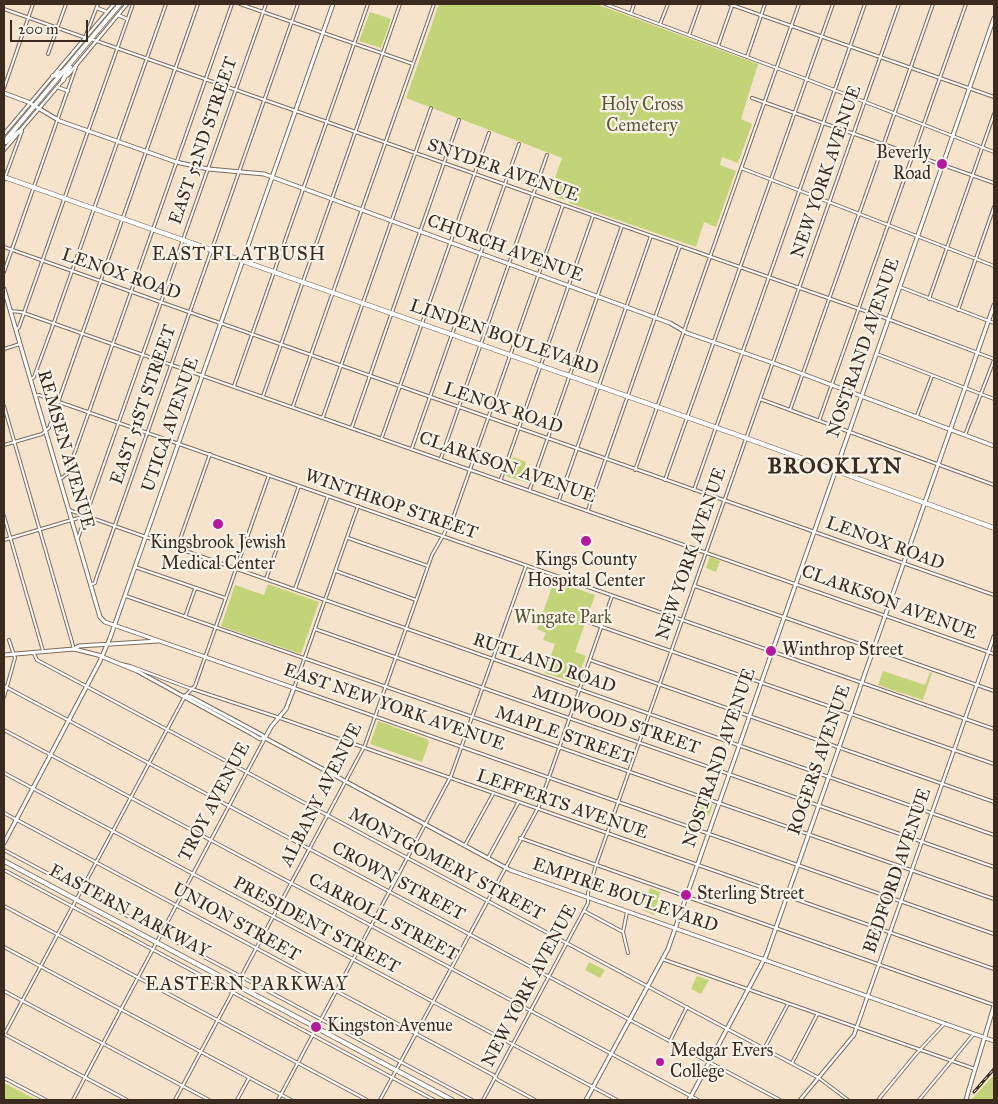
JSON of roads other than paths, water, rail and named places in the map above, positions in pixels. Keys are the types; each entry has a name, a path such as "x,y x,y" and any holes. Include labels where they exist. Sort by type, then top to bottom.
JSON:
{"main road":[{"path":"5,142 12,132 37,107 64,71 120,4"},
{"path":"117,8 126,4"},
{"name":"UTICA AVENUE","path":"4,842 108,645 333,4"},
{"name":"NOSTRAND AVENUE","path":"586,1100 668,949 994,18"},
{"path":"63,80 73,60"},
{"path":"54,76 64,71"},
{"name":"CHURCH AVENUE","path":"4,93 30,103 58,119 87,131 176,162 208,169 264,174 597,298 670,323 684,331 994,446"},
{"path":"5,142 22,129"},
{"name":"LINDEN BOULEVARD","path":"4,178 688,417 994,528"},
{"name":"REMSEN AVENUE","path":"4,289 101,619"},
{"name":"ROGERS AVENUE","path":"690,1098 764,960 994,305"},
{"name":"EAST NEW YORK AVENUE","path":"101,619 294,688"},
{"name":"EAST NEW YORK AVENUE","path":"4,655 74,649 79,646 161,641"},
{"name":"EMPIRE BOULEVARD","path":"74,649 121,664 185,696 190,696 505,868 994,1041"},
{"name":"TROY AVENUE","path":"265,738 286,709 294,688"},
{"name":"EASTERN PARKWAY","path":"4,861 452,1100"},
{"path":"966,1100 994,1006"}],"street":[{"path":"4,88 33,4"},
{"path":"48,54 66,4"},
{"path":"85,38 98,4"},
{"path":"4,134 114,4"},
{"path":"4,178 22,129 37,107 57,87 126,4"},
{"path":"16,330 19,327 133,4"},
{"path":"30,380 34,377 166,4"},
{"path":"4,445 45,432 49,428 198,4"},
{"path":"59,479 67,474 232,4"},
{"path":"240,4 413,64"},
{"name":"EAST 52ND STREET","path":"77,541 266,4"},
{"name":"EAST 51ST STREET","path":"90,585 94,583 148,433 298,4"},
{"path":"234,386 368,4"},
{"path":"263,396 400,4"},
{"path":"293,406 434,4"},
{"path":"605,4 994,152"},
{"path":"631,14 634,4"},
{"path":"660,24 668,4"},
{"path":"689,35 700,4"},
{"path":"729,4 994,97"},
{"path":"718,46 732,4"},
{"path":"747,57 765,4"},
{"path":"635,470 799,4"},
{"path":"665,480 833,4"},
{"path":"694,490 865,4"},
{"name":"NEW YORK AVENUE","path":"483,1100 588,903 588,893 596,865 899,4"},
{"path":"790,410 933,4"},
{"path":"818,421 966,4"},
{"path":"97,8 107,12"},
{"name":"SNYDER AVENUE","path":"4,9 830,298 994,359"},
{"path":"118,15 127,19"},
{"path":"4,272 78,62"},
{"path":"57,87 68,91"},
{"path":"752,98 994,183"},
{"path":"323,417 431,108"},
{"path":"930,299 994,114"},
{"path":"352,427 459,120"},
{"path":"382,438 489,132"},
{"path":"4,150 5,142 15,149"},
{"path":"412,448 519,144"},
{"path":"441,458 548,155"},
{"path":"741,168 994,266"},
{"name":"ALBANY AVENUE","path":"175,1100 363,748 428,566 454,518 563,206"},
{"path":"958,310 994,207"},
{"path":"501,479 593,216"},
{"path":"530,489 622,226"},
{"path":"559,500 651,236"},
{"path":"588,510 680,246"},
{"name":"LENOX ROAD","path":"4,247 994,596"},
{"path":"900,287 994,323"},
{"name":"CLARKSON AVENUE","path":"10,311 14,310 24,313 293,406 994,654"},
{"path":"4,350 20,344"},
{"path":"876,354 994,399"},
{"path":"965,435 994,359"},
{"path":"917,416 932,376"},
{"name":"WINTHROP STREET","path":"35,396 39,394 994,730"},
{"path":"760,399 994,485"},
{"path":"4,406 74,649"},
{"path":"177,548 210,454"},
{"path":"127,1100 4,1034 185,696 193,689 269,475"},
{"path":"266,579 299,486"},
{"path":"295,589 328,496"},
{"name":"TROY AVENUE","path":"294,688 358,506"},
{"name":"RUTLAND ROAD","path":"68,510 994,835"},
{"path":"4,516 43,651"},
{"path":"4,540 86,516"},
{"path":"347,537 428,566"},
{"path":"278,1100 450,778 526,566"},
{"path":"136,567 226,598"},
{"path":"335,571 416,600"},
{"path":"694,586 994,691"},
{"path":"185,617 195,588"},
{"name":"MAPLE STREET","path":"125,596 994,899"},
{"path":"380,1100 536,809 612,596"},
{"path":"588,622 994,764"},
{"name":"MIDWOOD STREET","path":"315,629 994,867"},
{"name":"BEDFORD AVENUE","path":"800,1100 854,1035 857,1028 994,636"},
{"path":"4,697 5,687 15,658 9,640"},
{"name":"MONTGOMERY STREET","path":"33,652 37,660 792,1063 819,1078 848,1100"},
{"path":"590,660 994,802"},
{"name":"LEFFERTS AVENUE","path":"121,664 994,969"},
{"name":"CROWN STREET","path":"5,687 780,1100"},
{"name":"EAST NEW YORK AVENUE","path":"294,688 994,934"},
{"name":"CARROLL STREET","path":"4,730 451,968 690,1098 698,1100"},
{"name":"TROY AVENUE","path":"73,1100 265,738"},
{"name":"PRESIDENT STREET","path":"4,773 617,1100"},
{"path":"465,845 493,794"},
{"path":"488,858 518,802"},
{"name":"UNION STREET","path":"4,813 535,1100"},
{"path":"520,838 994,1006"},
{"path":"4,850 472,1100"},
{"path":"4,870 434,1100"},
{"path":"4,906 367,1100"},
{"path":"584,911 623,932"},
{"path":"627,912 623,932 628,953"},
{"path":"4,947 291,1100"},
{"path":"662,959 975,1069"},
{"path":"4,991 208,1100"},
{"path":"764,1049 788,1004"},
{"path":"669,1041 687,1008"},
{"path":"792,1063 818,1014"},
{"path":"878,1100 945,1023"},
{"path":"919,1100 974,1033"},
{"path":"4,1078 46,1100"},
{"path":"237,1100 249,1078"}],"railway":[{"path":"974,1092 994,1069"}],"place":[{"name":"Beverly Road","path":"942,164"},
{"name":"Kingsbrook Jewish Medical Center","path":"218,524"},
{"name":"Kings County Hospital Center","path":"586,541"},
{"name":"Winthrop Street","path":"771,651"},
{"name":"Sterling Street","path":"686,895"},
{"name":"Kingston Avenue","path":"316,1027"},
{"name":"Medgar Evers College","path":"660,1062"}],"district":[{"name":"EAST FLATBUSH","path":"239,255"},
{"name":"BROOKLYN","path":"835,468"},
{"name":"EASTERN PARKWAY","path":"247,985"}],"park label":[{"name":"Holy Cross Cemetery","path":"642,116"},
{"name":"Wingate Park","path":"563,619"}]}
